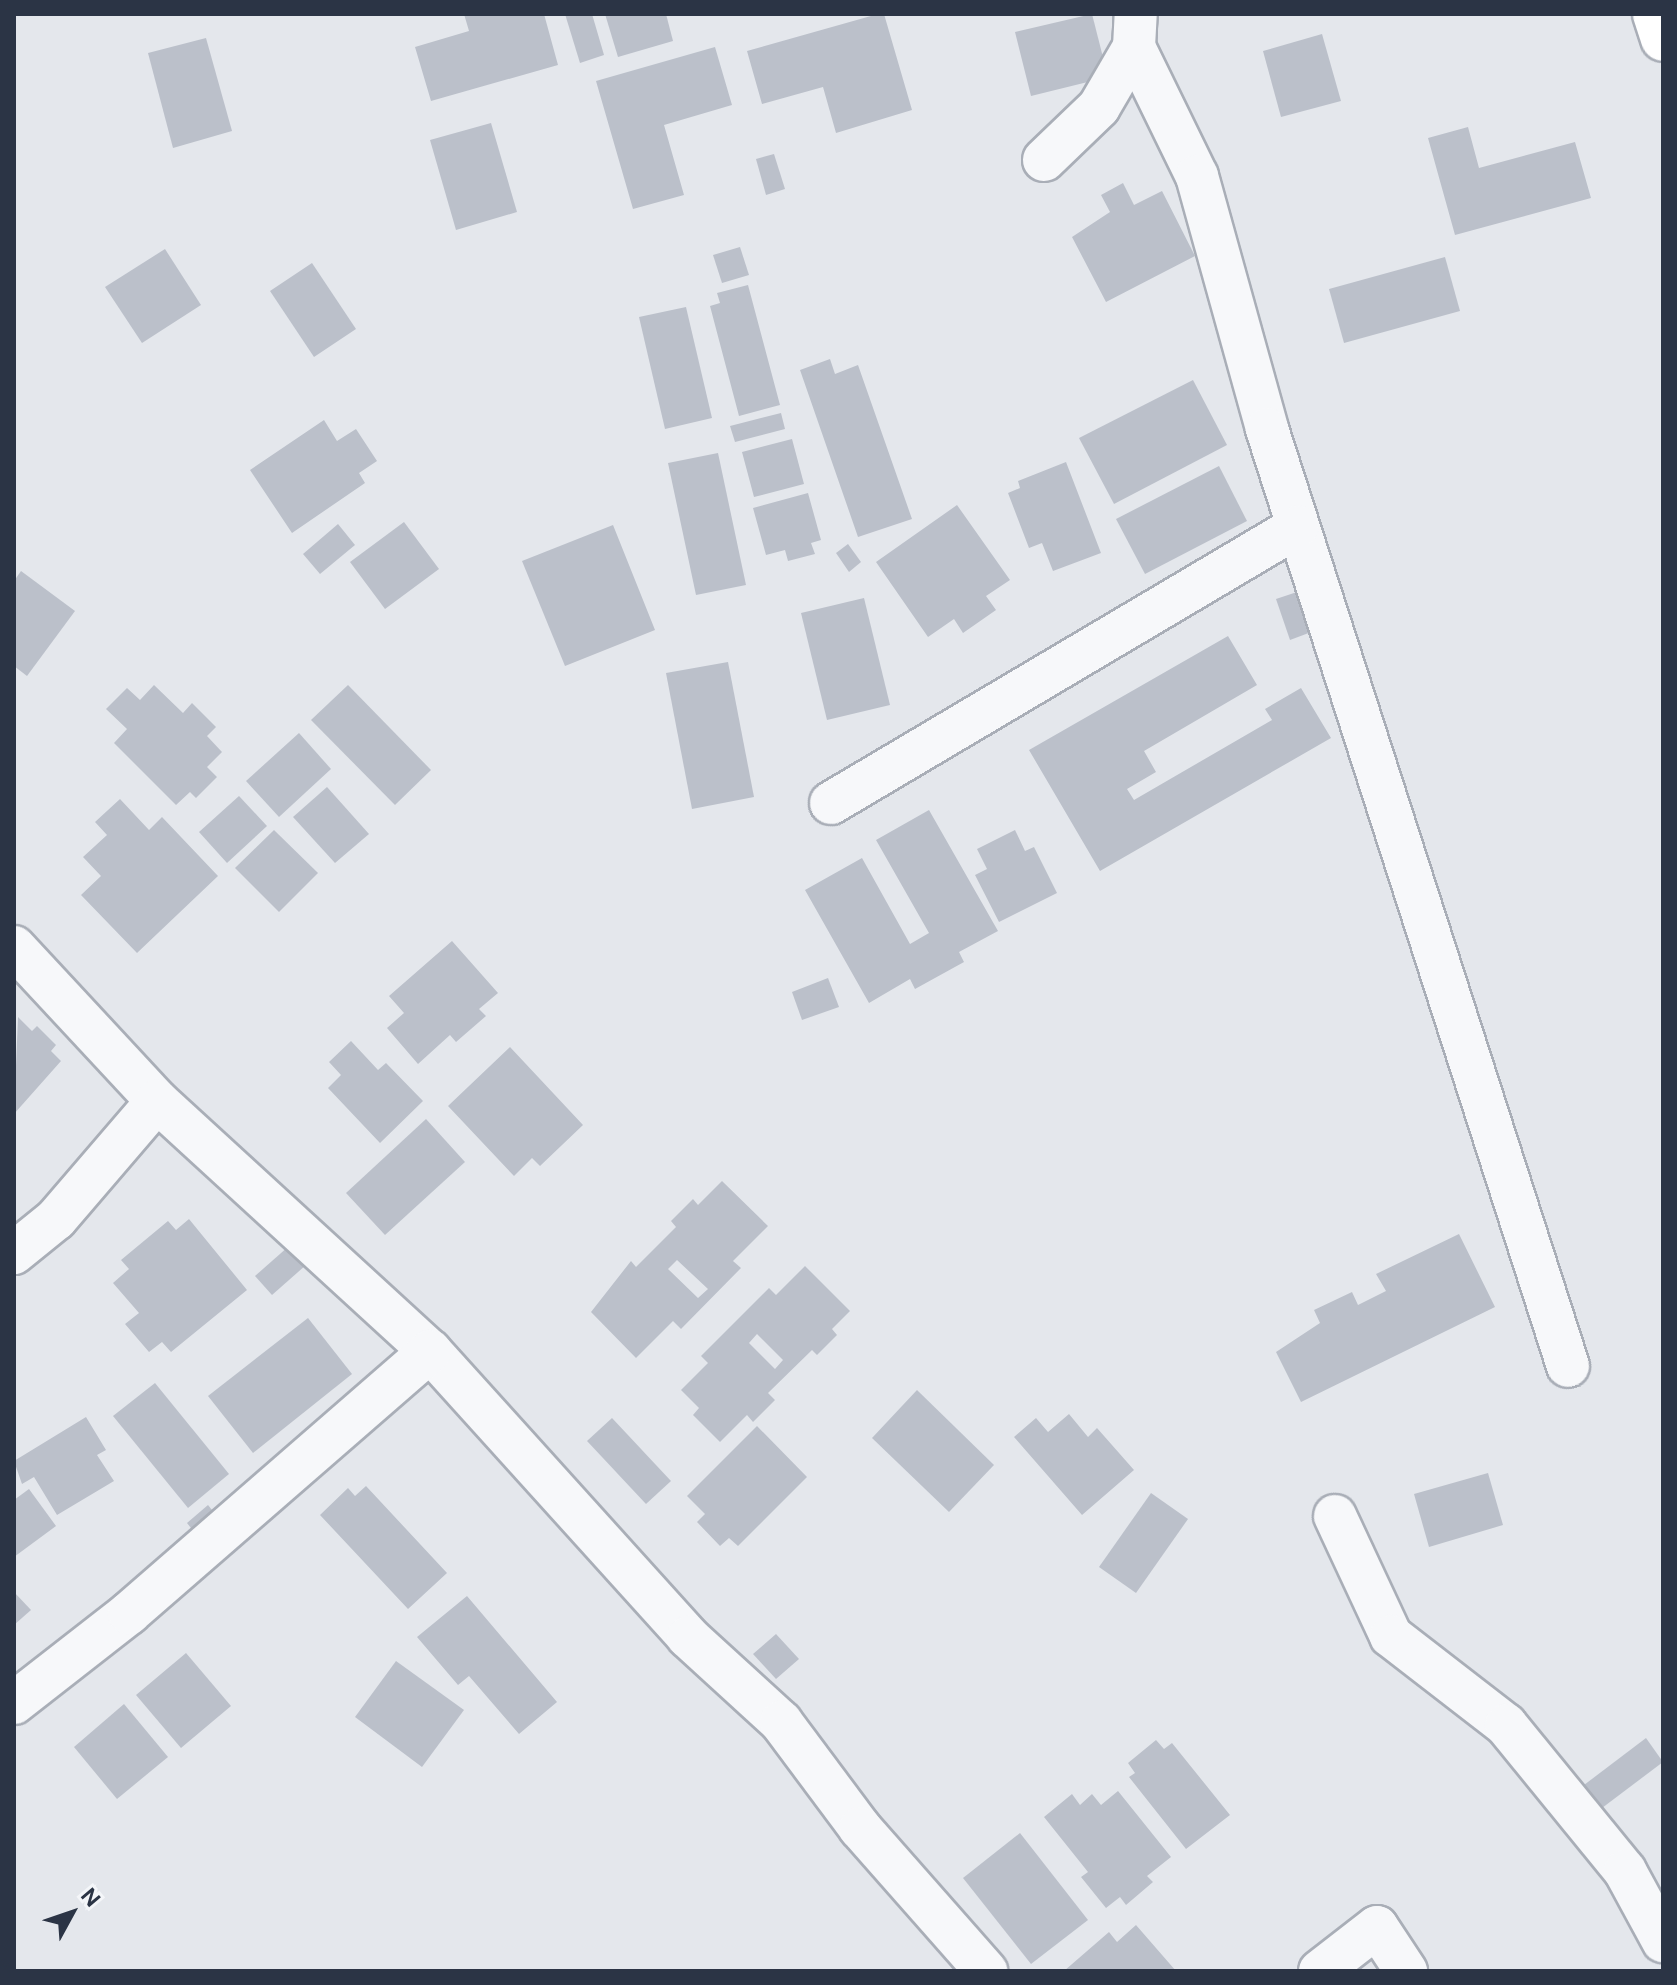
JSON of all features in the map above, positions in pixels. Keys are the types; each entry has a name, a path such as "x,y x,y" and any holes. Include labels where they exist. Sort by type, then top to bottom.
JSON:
{"main road":[{"path":"1655,14 1663,39"}],"street":[{"path":"1044,160 1099,107 1135,31"},
{"path":"1135,31 1197,176 1297,527 1568,1366"},
{"path":"831,803 1297,527"},
{"path":"14,947 157,1101 430,1351 688,1637 781,1722 860,1828 986,1971"},
{"path":"14,1253 56,1219 157,1101"},
{"path":"14,1703 129,1613 430,1351"},
{"path":"1335,1516 1391,1636 1506,1725 1625,1871 1663,1941"},
{"path":"1320,1971 1377,1927 1406,1971"}],"building":[{"path":"464,14 544,14 558,65 431,101 415,47 469,31"},
{"path":"565,14 592,14 604,55 580,63"},
{"path":"605,14 666,14 673,41 618,57"},
{"path":"884,14 912,110 836,133 823,87 762,104 747,51"},
{"path":"1092,14 1108,77 1031,96 1015,32"},
{"path":"1322,34 1341,101 1281,117 1263,51"},
{"path":"206,38 232,131 173,148 148,53"},
{"path":"715,47 732,105 664,125 684,195 633,209 596,81"},
{"path":"491,123 517,212 456,230 430,140"},
{"path":"1468,127 1479,168 1575,142 1591,198 1455,235 1428,138"},
{"path":"774,154 785,189 766,195 756,159"},
{"path":"1123,183 1134,205 1162,191 1195,256 1106,302 1072,237 1110,212 1101,195"},
{"path":"740,247 749,275 722,283 713,255"},
{"path":"165,249 201,305 142,343 105,287"},
{"path":"1445,257 1460,311 1344,343 1329,289"},
{"path":"312,263 356,329 314,357 270,291"},
{"path":"748,285 780,405 739,416 710,306 720,303 717,293"},
{"path":"686,307 712,418 665,429 639,317"},
{"path":"830,359 835,374 858,365 912,519 858,537 800,370"},
{"path":"1193,380 1227,445 1114,504 1079,438"},
{"path":"781,413 785,429 735,442 730,426"},
{"path":"324,420 337,441 356,429 377,461 359,473 365,483 292,533 250,470"},
{"path":"792,439 804,484 754,497 742,452"},
{"path":"718,453 746,585 696,595 668,463"},
{"path":"1066,462 1101,553 1053,571 1042,543 1029,548 1008,493 1020,488 1018,481"},
{"path":"1219,466 1247,521 1145,574 1116,519"},
{"path":"808,493 821,540 811,543 815,554 788,561 785,550 766,555 753,508"},
{"path":"957,505 1010,580 986,596 996,610 963,633 954,619 928,637 876,562"},
{"path":"404,522 439,569 385,609 350,562"},
{"path":"338,524 355,545 320,574 303,554"},
{"path":"613,525 655,630 565,666 522,561"},
{"path":"848,544 861,562 849,572 836,553"},
{"path":"21,571 75,611 27,676 14,666 14,581"},
{"path":"1300,591 1314,631 1290,640 1276,599"},
{"path":"864,598 890,705 827,720 801,613"},
{"path":"1228,636 1257,685 1144,751 1156,772 1127,789 1134,800 1272,720 1265,709 1301,688 1331,738 1100,871 1029,750"},
{"path":"728,662 754,797 692,809 666,673"},
{"path":"154,685 183,713 192,703 216,727 207,736 222,752 207,767 217,777 196,798 190,792 176,805 114,743 127,729 106,709 127,688 140,700"},
{"path":"348,685 431,770 395,805 311,720"},
{"path":"299,733 331,769 279,817 246,781"},
{"path":"327,787 369,834 335,863 293,817"},
{"path":"239,796 267,826 227,863 199,832"},
{"path":"120,799 149,830 162,817 218,876 137,953 81,895 101,876 83,857 107,835 95,822"},
{"path":"929,810 998,931 959,952 964,962 915,989 910,979 869,1003 805,890 862,858 910,944 929,933 876,840"},
{"path":"274,830 318,873 279,912 235,868"},
{"path":"1015,830 1025,851 1034,847 1057,893 999,922 975,875 987,869 977,849"},
{"path":"452,941 498,993 479,1009 486,1016 456,1042 450,1035 418,1064 387,1028 404,1013 389,996"},
{"path":"828,978 839,1007 802,1020 792,992"},
{"path":"18,1017 32,1031 37,1026 56,1045 51,1051 61,1061 14,1114"},
{"path":"351,1041 378,1070 386,1063 423,1101 380,1143 328,1088 341,1075 329,1062"},
{"path":"510,1047 583,1125 540,1166 532,1158 514,1176 448,1106"},
{"path":"426,1119 465,1162 385,1235 346,1193"},
{"path":"722,1181 768,1226 733,1261 741,1268 681,1329 673,1321 636,1358 591,1312 631,1261 636,1267 676,1227 671,1221 693,1199 698,1205","holes":["677,1260 708,1289 698,1298 668,1269"]},
{"path":"189,1219 247,1290 171,1352 162,1342 149,1352 125,1324 139,1313 113,1283 129,1269 121,1260 168,1221 176,1230"},
{"path":"1459,1234 1495,1307 1301,1402 1276,1352 1320,1323 1314,1310 1352,1292 1358,1305 1386,1291 1376,1274"},
{"path":"289,1246 306,1265 272,1295 255,1276"},
{"path":"805,1266 850,1311 832,1329 837,1335 817,1355 812,1350 768,1393 775,1400 753,1422 747,1415 720,1442 693,1415 699,1408 681,1390 708,1363 701,1356 769,1288 776,1295","holes":["757,1334 783,1360 775,1369 749,1343"]},
{"path":"308,1318 352,1374 253,1453 208,1396"},
{"path":"155,1383 229,1474 188,1508 113,1416"},
{"path":"917,1390 994,1465 949,1512 872,1438"},
{"path":"1069,1414 1088,1437 1097,1428 1134,1470 1082,1515 1014,1437 1036,1418 1048,1432"},
{"path":"86,1417 106,1450 97,1455 114,1481 57,1515 34,1477 22,1484 14,1461"},
{"path":"612,1418 671,1481 646,1504 587,1441"},
{"path":"757,1426 807,1477 738,1546 729,1538 720,1546 697,1522 705,1514 687,1496"},
{"path":"1488,1473 1503,1525 1429,1547 1414,1494"},
{"path":"366,1486 447,1573 408,1609 320,1515 348,1488 355,1496"},
{"path":"29,1489 56,1526 14,1557 14,1500"},
{"path":"1151,1493 1188,1519 1136,1593 1099,1567"},
{"path":"208,1505 220,1520 199,1538 187,1523"},
{"path":"14,1592 31,1610 14,1625"},
{"path":"467,1596 557,1702 519,1734 469,1676 458,1685 417,1637"},
{"path":"776,1634 799,1659 776,1679 753,1654"},
{"path":"186,1653 231,1706 181,1748 136,1695"},
{"path":"396,1661 464,1710 422,1767 355,1717"},
{"path":"124,1704 168,1757 117,1799 74,1747"},
{"path":"1646,1738 1663,1762 1602,1808 1584,1785"},
{"path":"1156,1740 1164,1749 1172,1743 1230,1815 1186,1849 1129,1777 1135,1773 1128,1763"},
{"path":"1118,1791 1171,1857 1147,1876 1153,1882 1126,1905 1120,1897 1106,1908 1081,1877 1088,1872 1044,1817 1072,1794 1080,1805 1092,1794 1101,1805"},
{"path":"1020,1833 1088,1920 1031,1964 963,1878"},
{"path":"1136,1925 1176,1971 1064,1971 1109,1932 1117,1942"}]}
